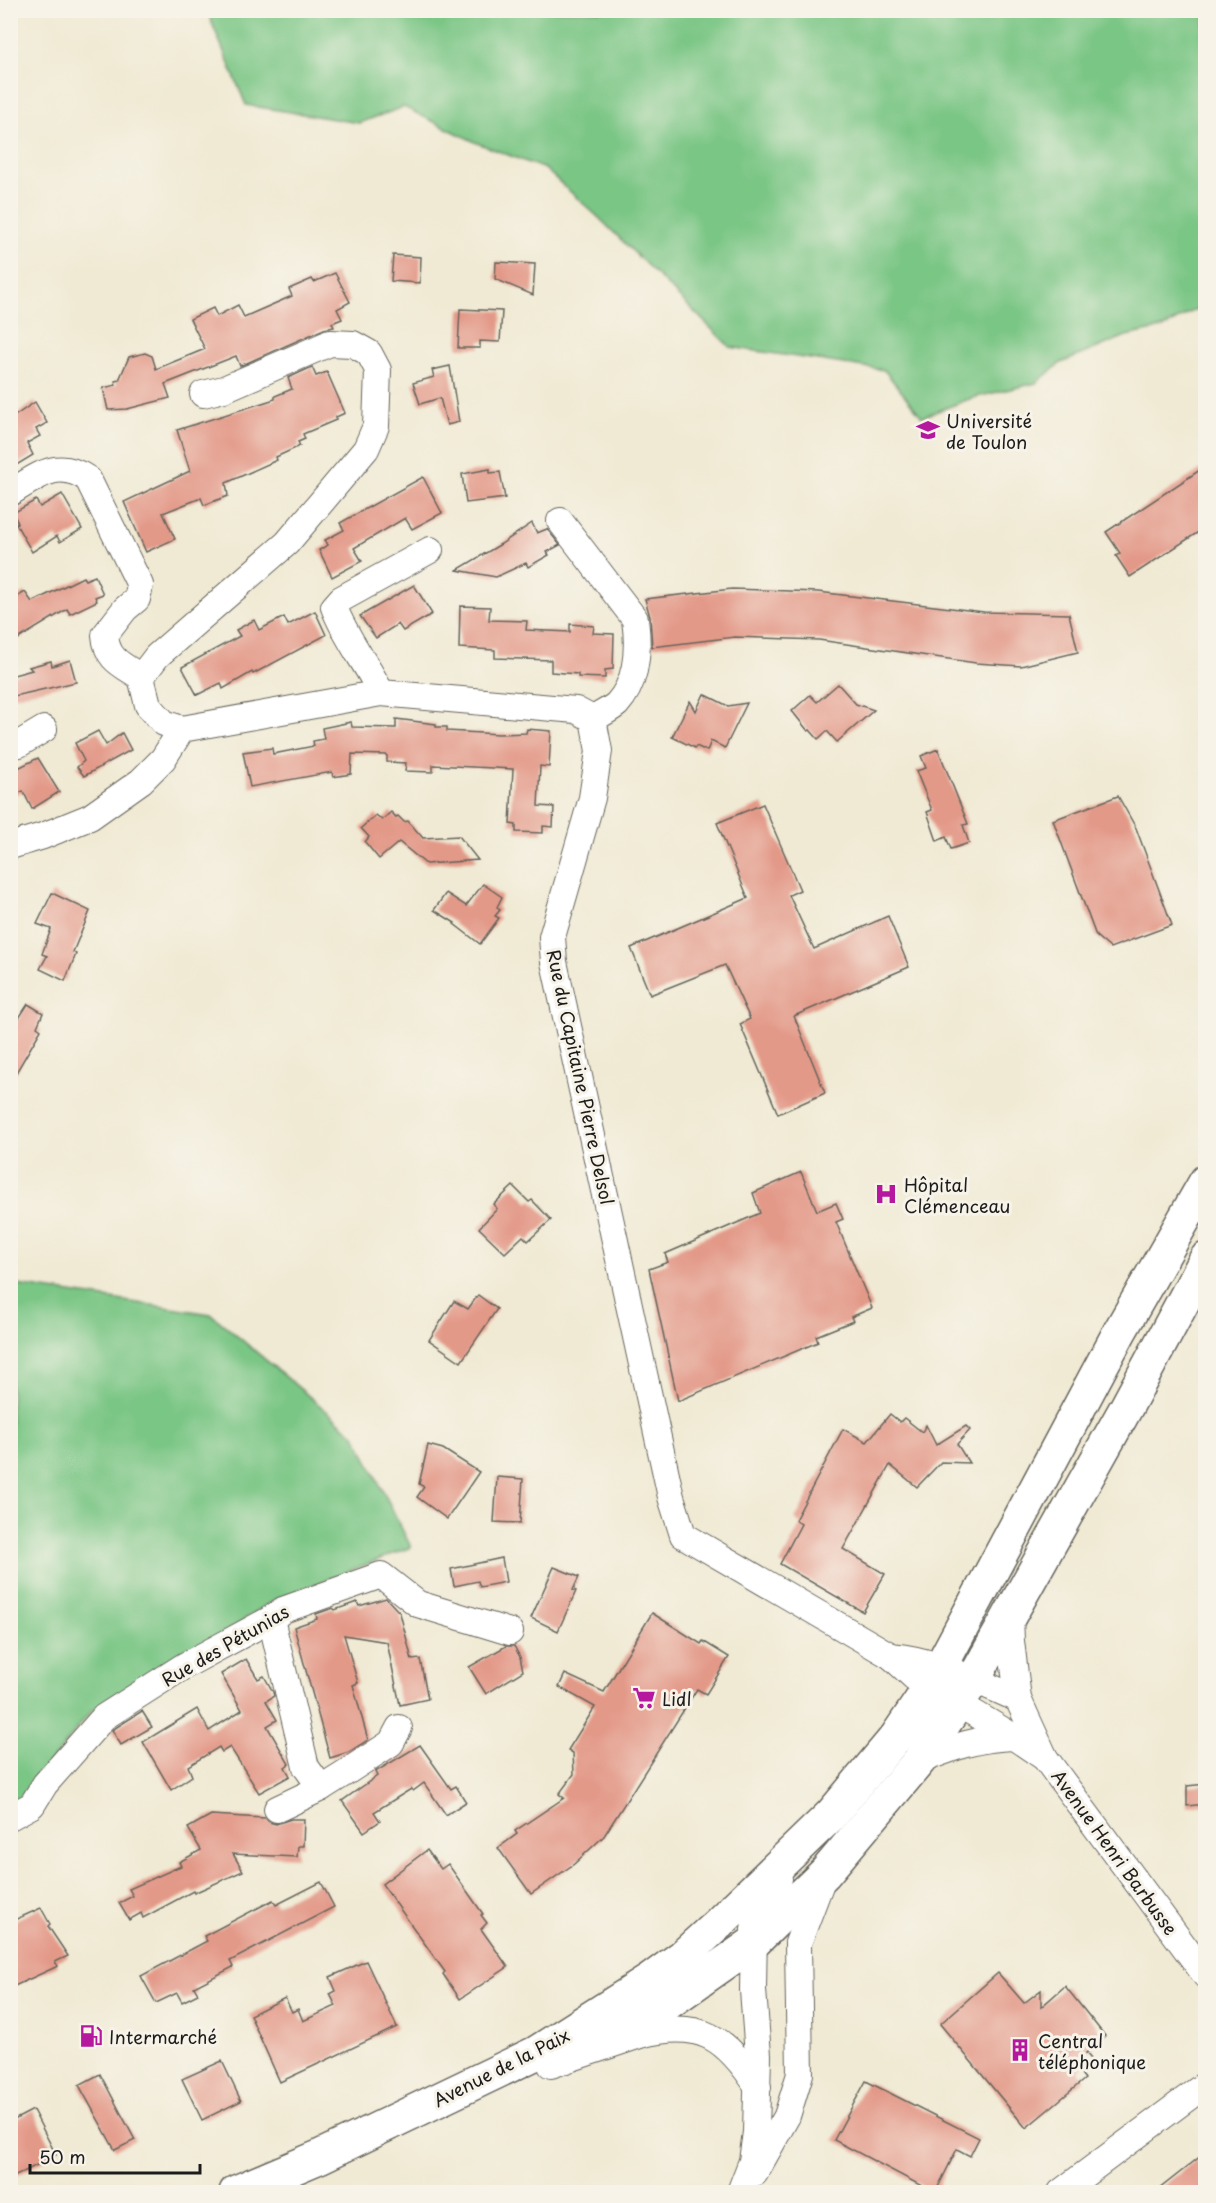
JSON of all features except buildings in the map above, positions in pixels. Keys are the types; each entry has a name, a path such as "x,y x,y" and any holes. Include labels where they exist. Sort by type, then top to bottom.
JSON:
{"main road":[{"name":"Avenue de la Paix","path":"236,2193 319,2157 536,2053 649,1981 683,1956 831,1815 897,1736 936,1676 1120,1331 1206,1181"},
{"name":"Avenue de la Paix","path":"288,2193 502,2091 665,2005 752,1944 825,1873 919,1761 966,1692 1126,1408 1206,1259"}],"street":[{"path":"141,677 158,656 287,543 366,449 376,426 378,370 369,353 353,344 330,343 224,389 203,394"},
{"path":"10,493 55,469 74,470 88,478 140,585 137,599 125,609 105,635 106,648 113,659 141,677 148,705 164,723 182,729 381,693 576,710 593,719 615,706 627,691 636,663 638,638 635,619 560,521"},
{"path":"381,693 334,607 341,599 430,550"},
{"name":"Rue du Capitaine Pierre Delsol","path":"593,719 599,751 592,798 552,937 554,962 670,1497 683,1535 891,1656 926,1661 936,1676"},
{"path":"10,746 19,744 44,729"},
{"path":"10,846 43,836 90,817 141,781 164,759 182,729"},
{"name":"Rue des Pétunias","path":"10,1817 32,1805 45,1784 104,1717 184,1666 271,1619 283,1610 381,1575 418,1604 510,1632"},
{"name":"Avenue Henri Barbusse","path":"1010,1616 1018,1699 1045,1758 1206,1976"},
{"path":"271,1619 306,1767 321,1788"},
{"name":"Avenue Henri Barbusse","path":"936,1676 966,1692 1014,1737 1045,1758"},
{"path":"966,1692 1018,1699"},
{"path":"278,1809 321,1788 391,1743 399,1728"},
{"path":"919,1761 963,1743 991,1737 1014,1737"},
{"path":"740,2193 752,2160 756,2132 758,2055 752,1944 756,1916 760,1904 831,1815"},
{"path":"740,2193 761,2165 787,2116 800,2074 798,1942 825,1873"},
{"path":"551,2065 640,2035 670,2029 684,2029 717,2039 738,2059 758,2087"},
{"path":"1061,2193 1206,2084"}],"green space":[{"path":"207,11 1205,11 1205,304 1163,328 1126,336 1061,363 1036,383 972,398 922,417 884,370 730,347 597,216 545,169 477,143 404,107 359,123 246,105"},
{"path":"11,1284 211,1314 355,1435 411,1547 275,1600 200,1648 92,1710 19,1802 11,1806"}],"place":[{"name":"Université de Toulon","path":"928,430"},
{"name":"Hôpital Clémenceau","path":"886,1194"},
{"name":"Lidl","path":"644,1698"},
{"name":"Intermarché","path":"91,2036"},
{"name":"Central téléphonique","path":"1020,2050"}]}
